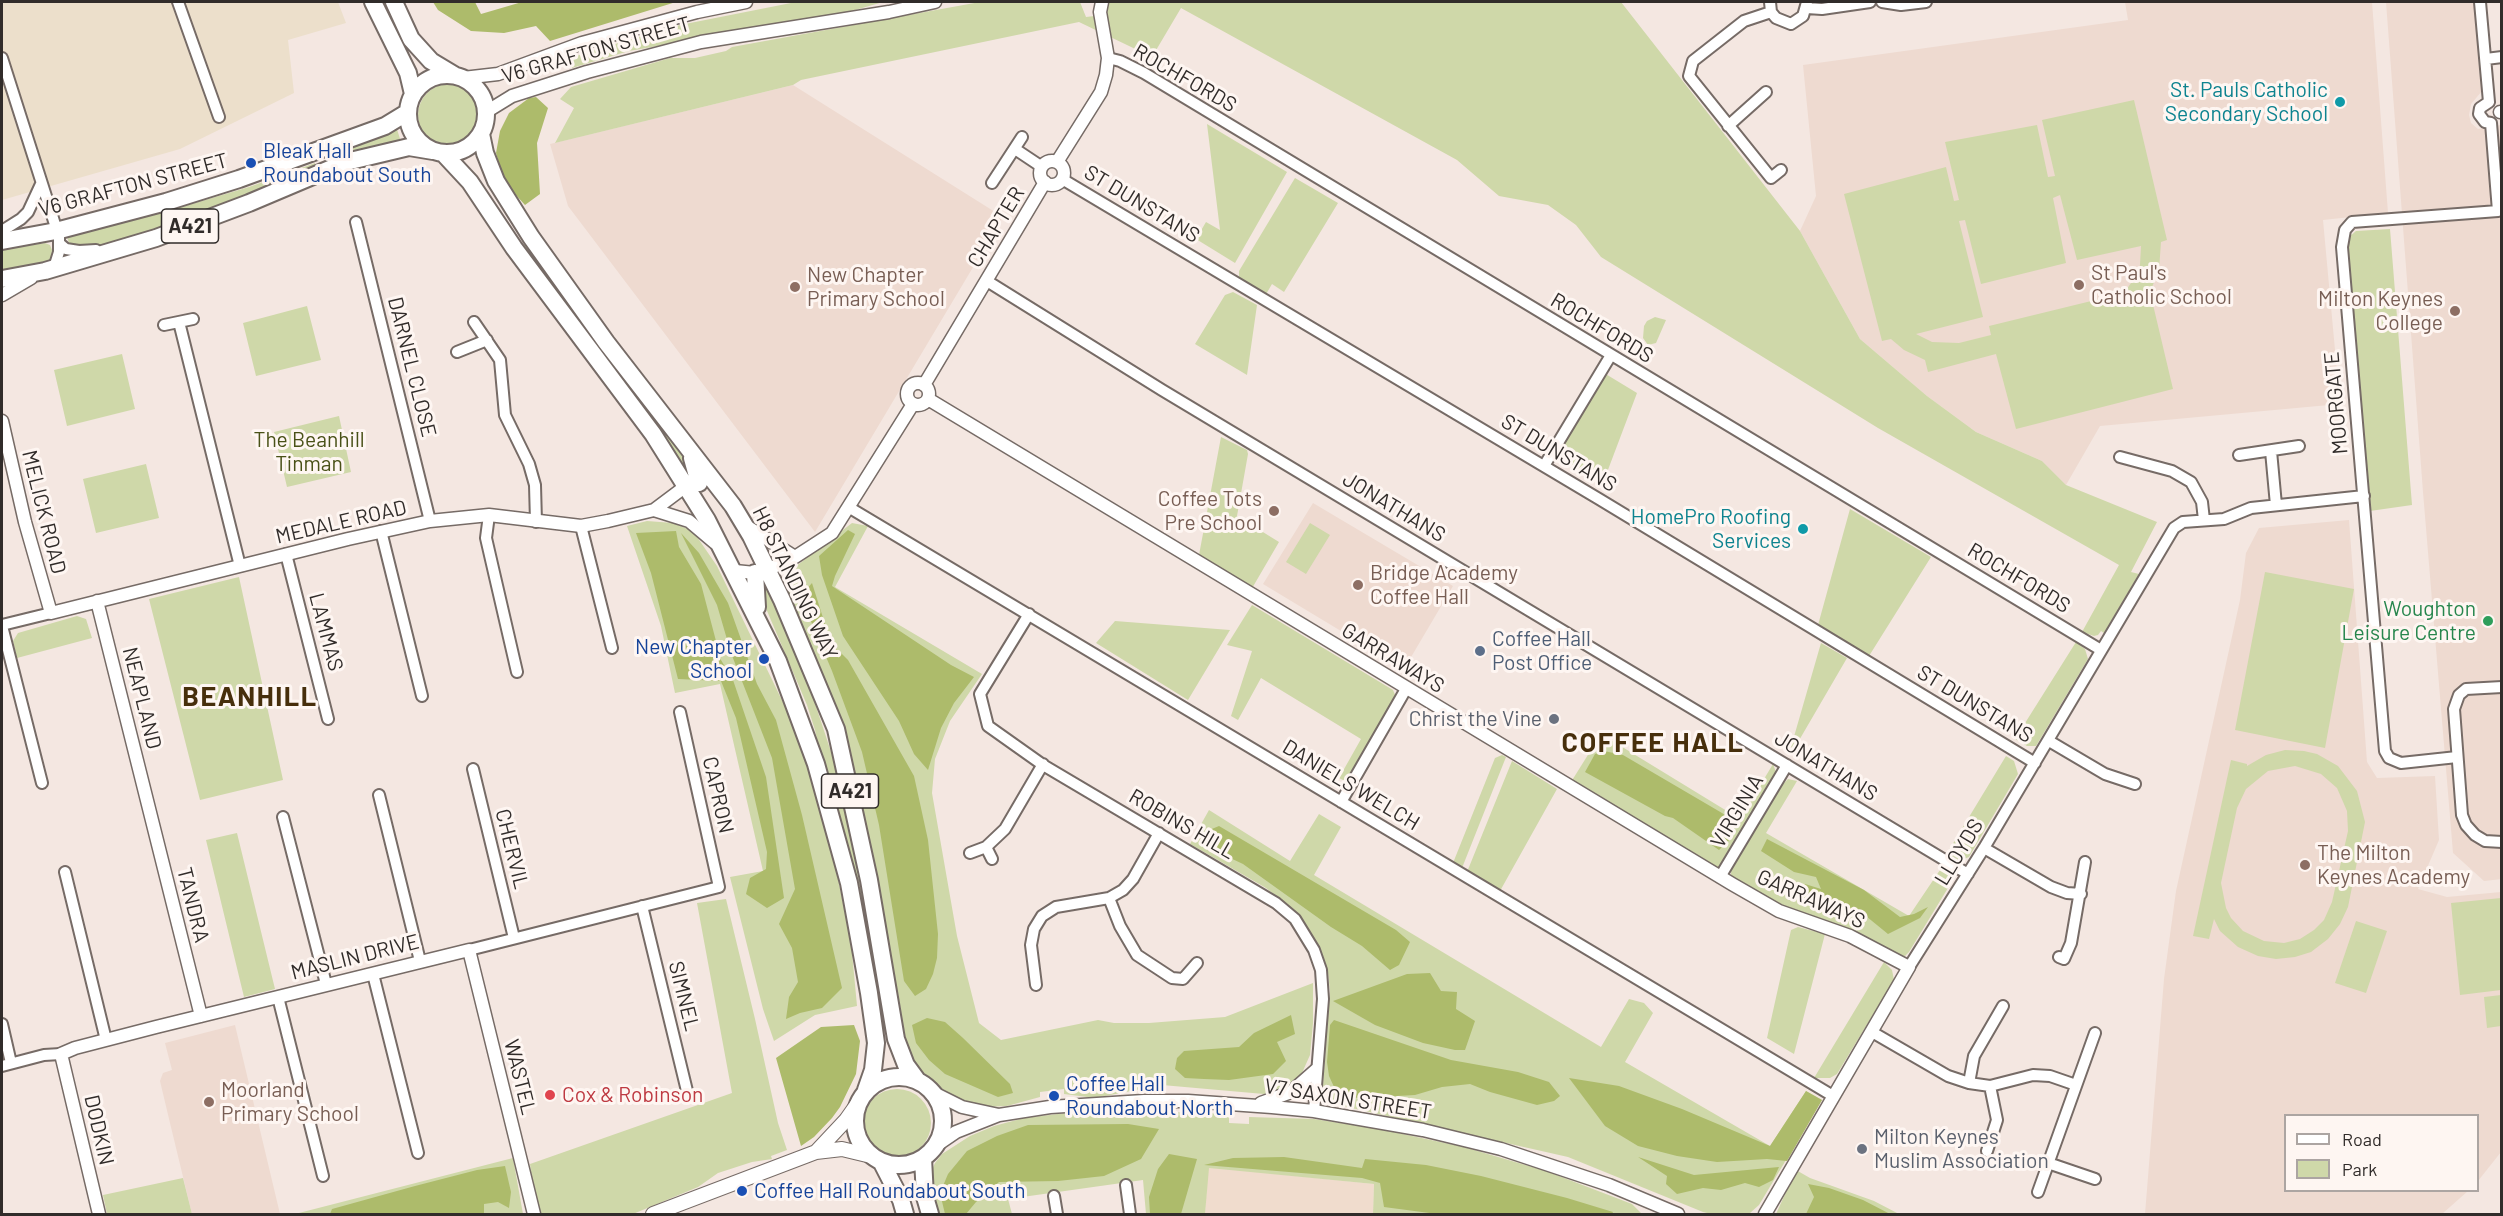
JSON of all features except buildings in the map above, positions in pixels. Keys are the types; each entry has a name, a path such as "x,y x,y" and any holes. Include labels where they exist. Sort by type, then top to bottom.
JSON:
{"highway":[{"path":"394,2 411,39 431,61 479,92 486,112"},
{"path":"375,7 408,73 413,94"},
{"path":"408,112 413,94 421,85 432,78 444,75 459,77"},
{"name":"A421","path":"408,112 409,124 414,135 422,145 438,152 465,149 481,134 486,112"},
{"name":"V6 GRAFTON STREET","path":"2,241 58,237 316,151 385,126 408,112"},
{"name":"H8 STANDING WAY","path":"481,134 489,166 531,237 606,342 688,448 700,484 703,524 725,553 735,571 778,661 816,765 849,883 875,1036 873,1070 862,1097"},
{"name":"V6 GRAFTON STREET","path":"2,279 50,270 204,221 346,162 409,147 438,152"},
{"name":"H8 STANDING WAY","path":"438,152 470,182 514,248 653,434 700,484 733,506 750,531 761,572 806,654 836,729 869,880 886,991 895,1031 906,1065 917,1080"},
{"path":"758,616 761,572"},
{"path":"862,1097 877,1082 890,1077 904,1076 917,1080"},
{"name":"A421","path":"917,1080 934,1093"},
{"path":"930,1215 925,1197 929,1153 940,1137 943,1114 934,1093"},
{"name":"A421","path":"862,1097 855,1126 858,1137 876,1158 901,1200 905,1215"},
{"path":"876,1158 903,1165 929,1153"}],"main road":[{"path":"814,1153 841,1126 862,1097"},
{"path":"653,1215 777,1165 814,1153 842,1149 876,1158"}],"street":[{"path":"178,2 219,117"},
{"name":"V6 GRAFTON STREET","path":"459,77 498,74 582,43 685,15 746,2"},
{"name":"V6 GRAFTON STREET","path":"486,112 512,96 533,89 701,42 888,12 935,2"},
{"path":"1091,2 1101,7"},
{"path":"1781,170 1771,178 1690,80 1689,67 1693,61 1744,21 1770,7 1781,21 1791,24 1800,20 1807,5 1822,9 1870,2"},
{"path":"1882,2 1901,5 1926,2"},
{"path":"2480,2 2489,102"},
{"name":"ROCHFORDS","path":"1101,7 1108,58 1120,61 1144,73 2101,650"},
{"path":"2486,59 2502,57"},
{"path":"2,58 58,237"},
{"path":"1058,162 1101,92 1108,58"},
{"path":"1728,126 1766,92"},
{"path":"2489,102 2498,107 2501,112 2499,117 2491,123 2485,122 2479,114 2480,108 2489,102"},
{"name":"MOORGATE","path":"2457,757 2401,763 2389,758 2385,751 2342,246 2345,230 2352,222 2498,211 2491,123"},
{"path":"992,183 1022,137"},
{"path":"1015,149 1042,167"},
{"path":"1047,162 1058,162 1063,168 1062,179 1057,184 1045,182 1041,174 1042,167 1047,162"},
{"name":"ST DUNSTANS","path":"1062,179 1544,466 2035,763"},
{"name":"CHAPTER","path":"924,385 1045,182"},
{"path":"2,231 28,212 41,184"},
{"name":"DARNEL CLOSE","path":"356,222 430,521"},
{"name":"V6 GRAFTON STREET","path":"58,237 66,249 79,252 128,246"},
{"name":"V6 GRAFTON STREET","path":"50,270 58,237"},
{"path":"2,295 50,270"},
{"name":"JONATHANS","path":"987,281 1162,390 1968,874"},
{"path":"164,326 193,319"},
{"path":"179,322 240,566"},
{"path":"474,322 500,360 505,415 529,464 535,485 536,522"},
{"path":"458,352 488,340"},
{"path":"1544,466 1611,355"},
{"path":"913,384 924,385 929,393 928,399 923,404 913,404 908,396 908,390 913,384"},
{"name":"GARRAWAYS","path":"928,399 1720,877 1779,911 1850,936 1909,967"},
{"path":"735,571 761,572 795,557 832,534 913,404"},
{"name":"MELICK ROAD","path":"2,421 25,522 51,613"},
{"path":"2239,455 2300,446"},
{"path":"2271,451 2276,505"},
{"path":"2120,457 2172,471 2191,483 2202,502 2199,520 2224,519 2251,508 2364,496"},
{"name":"MEDALE ROAD","path":"2,625 381,531 430,521 489,515 581,526 654,510 700,484"},
{"name":"DANIELS WELCH","path":"850,508 1833,1096"},
{"path":"654,510 703,524"},
{"path":"489,515 486,538 517,672"},
{"name":"LLOYDS","path":"1763,1213 1909,967 2049,741 2165,542 2175,528 2183,522 2199,520"},
{"path":"581,526 612,648"},
{"path":"381,531 422,696"},
{"path":"750,531 795,557"},
{"name":"LAMMAS","path":"286,555 328,719"},
{"name":"NEAPLAND","path":"97,601 147,804"},
{"name":"ROBINS HILL","path":"1029,614 980,694 988,726 1043,764 1276,903 1296,920 1314,950 1321,970 1323,999 1314,1111"},
{"path":"2,625 42,783"},
{"path":"2502,687 2466,689 2458,695 2454,709 2462,814 2466,825 2475,835 2485,841 2502,842"},
{"path":"1341,802 1406,689"},
{"name":"CAPRON","path":"680,712 719,887"},
{"path":"2049,741 2105,774 2135,784"},
{"path":"970,853 986,847 1005,829 1043,764"},
{"name":"VIRGINIA","path":"1720,877 1787,765"},
{"name":"CHERVIL","path":"473,769 514,938"},
{"path":"379,795 420,961"},
{"name":"TANDRA","path":"147,804 201,1016"},
{"path":"283,817 326,984"},
{"path":"1036,985 1030,945 1034,929 1042,916 1056,907 1108,898 1123,890 1133,879 1159,833"},
{"path":"986,847 992,859"},
{"path":"1984,848 2051,887 2067,893 2081,894"},
{"path":"2060,957 2064,959 2072,943 2085,862"},
{"path":"65,872 106,1040"},
{"name":"MASLIN DRIVE","path":"6,1064 44,1054 61,1054 106,1040 326,984 719,887"},
{"path":"1108,898 1120,926 1137,955 1172,978 1183,979 1197,963"},
{"name":"SIMNEL","path":"642,906 688,1095"},
{"name":"WASTEL","path":"468,950 534,1215"},
{"path":"373,974 418,1153"},
{"path":"278,997 323,1176"},
{"path":"1969,1083 1974,1056 2003,1006"},
{"path":"2,1024 6,1064"},
{"path":"1872,1032 1948,1076 1969,1083 1990,1086 2033,1075 2050,1076 2076,1084"},
{"path":"2038,1192 2094,1033"},
{"name":"DODKIN","path":"61,1054 99,1215"},
{"path":"1254,1106 1291,1092 1317,1070"},
{"path":"1987,1151 1997,1120 1990,1086"},
{"name":"V7 SAXON STREET","path":"934,1093 962,1107 999,1115"},
{"name":"V7 SAXON STREET","path":"929,1153 956,1132 999,1115 1050,1107 1144,1101 1188,1101 1254,1106 1314,1111 1423,1130 1501,1149 1609,1185 1659,1210 1678,1215"},
{"path":"2048,1163 2095,1179"},
{"path":"1126,1185 1130,1215"},
{"path":"1054,1196 1057,1215"}],"shaded area":[{"path":"2,2 338,2 346,23 288,40 294,93 180,149 2,200"},
{"name":"St Paul's Catholic School","path":"2125,2 2372,2 2388,213 2323,220 2340,404 2100,426 2066,485 2042,461 1976,432 1927,396 1860,339 1800,231 1816,196 1803,65 2128,20"},
{"name":"Milton Keynes College","path":"2386,2 2474,2 2482,91 2471,104 2469,115 2471,123 2478,129 2501,125 2502,879 2484,881 2453,853"},
{"name":"New Chapter Primary School","path":"793,85 1003,217 815,532 568,206 550,144"},
{"name":"Bridge Academy Coffee Hall","path":"1313,503 1453,586 1404,669 1263,584"},
{"name":"The Milton Keynes Academy","path":"2349,520 2367,762 2377,778 2435,776 2439,840 2418,889 2447,897 2501,892 2501,1152 2479,1180 2479,1114 2284,1114 2284,1192 2467,1192 2442,1214 2145,1214 2164,979 2176,891 2240,600 2246,553 2259,528"},
{"name":"Moorland Primary School","path":"235,1025 280,1214 192,1214 160,1081 163,1073 172,1070 165,1043"},
{"path":"1208,1167 1374,1184 1373,1214 1205,1214"}],"green space":[{"path":"433,2 475,2 481,14 522,2 676,2 550,41 536,26 504,33 471,31 438,10"},
{"path":"796,2 883,2 838,15 629,51 572,68 570,58 635,38 680,25"},
{"path":"980,2 1080,2 1086,17 1103,15 1106,2 1621,2 1800,231 1860,339 1927,396 1976,432 2042,461 2066,485 2157,522 2131,572 2139,574 2104,633 2101,631 2094,636 2082,632 2119,565 1878,428 1601,257 1576,225 1548,205 1499,196 1457,160 1181,8 1152,57 1079,22 801,80 793,85 555,143 574,108 560,99 571,87 670,58 695,58 726,51 732,47"},
{"path":"449,84 466,89 471,93 475,98 480,115 475,132 471,137 466,141 449,146 432,141 427,137 423,132 418,115 423,98 427,93 432,89"},
{"path":"536,97 548,108 537,143 540,194 525,205 504,182 496,153 500,131 509,113 529,98"},
{"path":"2134,100 2167,240 2161,242 2159,270 2150,292 2173,389 2016,429 1996,354 1928,372 1925,360 1904,350 1891,339 1882,341 1844,194 1946,167 1954,201 1959,200 1945,142 2037,125 2048,177 2055,176 2042,120","holes":["2060,195 2077,260 2141,246 2140,265 2136,276 2124,293 1989,326 1991,335 1959,343 1932,342 1916,334 1983,317 1959,221 1965,220 1981,284 2066,263 2053,198"]},
{"path":"1207,124 1287,172 1235,263 1196,239 1206,222 1220,230"},
{"path":"396,126 401,142 351,156 347,150 379,136"},
{"path":"315,163 316,171 183,222 86,250 69,243 67,237 249,187"},
{"path":"1295,178 1338,203 1284,292 1272,284 1265,296 1239,279 1239,271"},
{"path":"2390,229 2412,505 2370,511 2348,260 2349,237 2356,231"},
{"path":"45,243 50,245 52,250 51,259 44,265 2,274 2,250"},
{"path":"528,243 588,330 683,455 691,473 686,476 519,247"},
{"path":"1233,292 1257,305 1247,375 1195,344 1225,295"},
{"path":"307,306 321,360 256,376 243,323"},
{"path":"1655,317 1666,320 1656,343 1648,345 1643,338 1644,326 1647,321"},
{"path":"122,354 135,409 67,426 54,370"},
{"path":"1604,373 1637,393 1603,483 1555,455"},
{"name":"The Beanhill Tinman","path":"339,416 351,472 287,487 274,432"},
{"path":"1221,437 1247,450 1248,454 1237,516 1279,542 1251,590 1202,561 1199,555"},
{"path":"146,464 159,518 96,533 83,479"},
{"path":"1850,509 1931,557 1869,656 1818,625"},
{"path":"647,521 673,523 693,531 717,566 792,721 817,796 834,859 851,942 857,1006 815,1015 774,1041 763,1009 730,877 763,871 720,684 675,693 661,626 627,526"},
{"path":"852,523 868,526 835,587 982,674 950,721 935,759 932,793 957,936 979,1023 1001,1040 1098,1020 1114,1023 1149,1023 1225,1017 1313,983 1310,1055 1302,1073 1286,1088 1264,1094 1162,1085 1095,1098 1064,1094 1064,1089 1040,1092 1040,1097 1007,1106 985,1107 964,1101 949,1093 928,1081 916,1069 908,1057 898,993 892,993 874,879 787,591 790,573 795,567"},
{"path":"1310,523 1330,535 1306,574 1286,562"},
{"path":"848,530 855,534 832,586 951,665 974,677 954,703 941,728 928,770 914,754 899,721 843,636 822,575 819,556"},
{"path":"676,531 679,547 701,584 721,660 733,680 766,777 784,898 767,908 746,894 750,878 766,869 767,852 736,718 721,681 678,679 651,573 636,533"},
{"path":"681,533 699,553 728,603 757,684 776,720 802,815 842,988 822,1008 786,1019 789,997 798,982 792,948 779,924 795,889 772,758 731,653 717,605"},
{"path":"2265,572 2354,589 2325,748 2235,730"},
{"path":"239,577 283,780 200,800 149,599"},
{"path":"764,580 804,670 836,767 857,862 879,993 872,995 815,730 807,705 759,592"},
{"path":"812,583 831,643 848,660 914,776 928,840 938,934 937,958 933,974 926,989 915,996 904,981 879,825 862,752 832,671 802,600 805,591"},
{"path":"1252,605 1393,690 1396,697 1347,782 1339,778 1361,739 1261,678 1238,720 1231,716 1252,651 1227,645"},
{"path":"77,616 86,619 92,638 17,658 13,641 18,633"},
{"path":"1115,621 1230,630 1188,700 1096,643"},
{"path":"2076,642 2085,649 2088,659 2036,746 2027,746 2015,739"},
{"path":"1821,643 1847,658 1794,749 1791,747"},
{"path":"1601,734 1740,819 1773,764 1777,775 1722,867 1717,868 1571,782"},
{"path":"2285,750 2304,751 2317,754 2338,766 2357,791 2365,822 2348,907 2340,924 2328,939 2311,952 2276,959 2258,956 2238,947 2220,931 2214,919 2209,939 2193,936 2231,760 2247,764 2247,766 2266,755","holes":["2295,766 2321,774 2337,788 2347,811 2348,831 2332,902 2324,920 2300,939 2284,943 2264,941 2243,931 2231,918 2226,908 2221,883 2237,808 2246,789 2268,771"]},
{"path":"1604,751 1623,755 1722,813 1737,824 1729,840 1719,850 1673,818 1665,816 1585,772 1595,754"},
{"path":"1502,755 1506,757 1462,868 1453,863 1495,758"},
{"path":"2006,756 2014,761 2018,774 1969,857 1957,862 1946,855"},
{"path":"1512,761 1557,789 1500,891 1467,872"},
{"path":"1788,779 1797,781 1766,833 1909,916 1944,864 1951,870 1951,883 1905,956 1897,955 1789,912 1731,878 1731,871 1781,786"},
{"path":"1209,810 1290,861 1319,814 1341,827 1314,875 1601,1047 1629,999 1644,1003 1653,1013 1625,1062 1770,1146 1806,1091 1822,1100 1759,1205 1750,1213 1741,1214 1703,1212 1568,1157 1334,1104 1326,1096 1323,1085 1330,991 1328,973 1318,944 1298,914 1266,888 1190,844"},
{"path":"1219,826 1396,930 1410,942 1399,965 1390,970 1362,946 1331,927 1243,864 1211,849 1200,839 1207,831"},
{"path":"237,833 275,989 244,997 206,840"},
{"path":"1767,839 1864,890 1900,917 1914,914 1928,907 1920,918 1888,934 1861,912 1823,906 1805,898 1798,891 1805,884 1821,889 1816,877 1794,872 1761,851"},
{"path":"2501,898 2501,990 2460,995 2451,903"},
{"path":"726,899 778,1123 787,1150 771,1156 772,1159 752,1162 718,1173 698,1187 633,1214 539,1214 535,1203 530,1164 732,1093 697,903"},
{"path":"2356,921 2387,931 2366,993 2335,983"},
{"path":"1798,927 1825,934 1794,1054 1767,1038 1791,930"},
{"path":"1884,962 1892,970 1894,980 1837,1074 1830,1078 1814,1078"},
{"path":"1430,973 1441,991 1457,992 1456,1009 1475,1021 1465,1050 1423,1043 1375,1025 1333,1001 1407,974"},
{"path":"2501,995 2501,1026 2487,1028 2484,997"},
{"path":"1291,1015 1295,1034 1277,1042 1286,1061 1273,1074 1229,1080 1204,1079 1185,1078 1175,1069 1177,1058 1184,1051 1239,1047 1254,1033"},
{"path":"927,1018 945,1022 1010,1084 1013,1093 998,1097 945,1074 929,1060 916,1043 912,1025"},
{"path":"1334,1020 1451,1060 1518,1072 1549,1082 1560,1096 1554,1101 1537,1105 1470,1084 1442,1087 1415,1095 1379,1097 1367,1102 1335,1089 1329,1076 1327,1062 1330,1025"},
{"path":"854,1025 860,1041 856,1074 832,1118 814,1137 801,1146 776,1058 821,1027"},
{"path":"1569,1078 1619,1086 1682,1109 1770,1146 1806,1091 1822,1100 1787,1161 1767,1159 1717,1162 1677,1156 1638,1146 1605,1126"},
{"path":"897,1089 910,1092 921,1099 928,1110 931,1123 928,1136 921,1147 910,1154 897,1157 884,1154 873,1147 866,1136 863,1123 866,1110 873,1099 884,1092"},
{"path":"1144,1109 1144,1113 1186,1112 1187,1109 1229,1116 1229,1123 1249,1124 1249,1117 1314,1119 1379,1129 1464,1147 1546,1171 1632,1204 1642,1214 1373,1214 1374,1184 1209,1168 1205,1214 1146,1214 1143,1180 1008,1199 1012,1214 933,1214 931,1172 935,1163 942,1154 970,1136 994,1126 1024,1118 1066,1113"},
{"path":"1128,1124 1159,1129 1141,1159 1104,1176 1058,1181 999,1182 966,1214 945,1214 940,1193 948,1174 967,1151 997,1136 1028,1125"},
{"path":"1169,1154 1197,1159 1181,1214 1150,1214 1149,1197 1158,1169"},
{"path":"1284,1157 1362,1168 1365,1159 1426,1165 1481,1176 1613,1212 1612,1214 1437,1214 1384,1207 1380,1183 1362,1178 1204,1165 1233,1158"},
{"path":"1638,1157 1694,1175 1779,1167 1773,1180 1759,1187 1745,1183 1721,1190 1703,1188 1677,1194 1666,1184 1667,1176"},
{"path":"513,1158 523,1214 295,1214"},
{"path":"505,1166 511,1192 509,1208 498,1202 484,1204 484,1214 330,1214 332,1209 415,1186 477,1170"},
{"path":"1796,1170 1810,1178 1874,1201 1899,1214 1776,1214"},
{"path":"183,1178 192,1214 107,1214 103,1195"},
{"path":"1808,1184 1829,1188 1863,1200 1890,1214 1806,1214 1814,1197"}],"place":[{"name":"St. Pauls Catholic Secondary School","path":"2340,102"},
{"name":"Bleak Hall Roundabout South","path":"251,163"},
{"name":"St Paul's Catholic School","path":"2079,285"},
{"name":"New Chapter Primary School","path":"795,287"},
{"name":"Milton Keynes College","path":"2455,311"},
{"name":"Coffee Tots Pre School","path":"1274,511"},
{"name":"HomePro Roofing Services","path":"1803,529"},
{"name":"Bridge Academy Coffee Hall","path":"1358,585"},
{"name":"Woughton Leisure Centre","path":"2488,621"},
{"name":"Coffee Hall Post Office","path":"1480,651"},
{"name":"New Chapter School","path":"764,659"},
{"name":"Christ the Vine","path":"1554,719"},
{"name":"The Milton Keynes Academy","path":"2305,865"},
{"name":"Cox & Robinson","path":"550,1095"},
{"name":"Coffee Hall Roundabout North","path":"1054,1096"},
{"name":"Moorland Primary School","path":"209,1102"},
{"name":"Milton Keynes Muslim Association","path":"1862,1149"},
{"name":"Coffee Hall Roundabout South","path":"742,1191"}],"district":[{"name":"BEANHILL","path":"250,697"},
{"name":"COFFEE HALL","path":"1653,743"}]}
